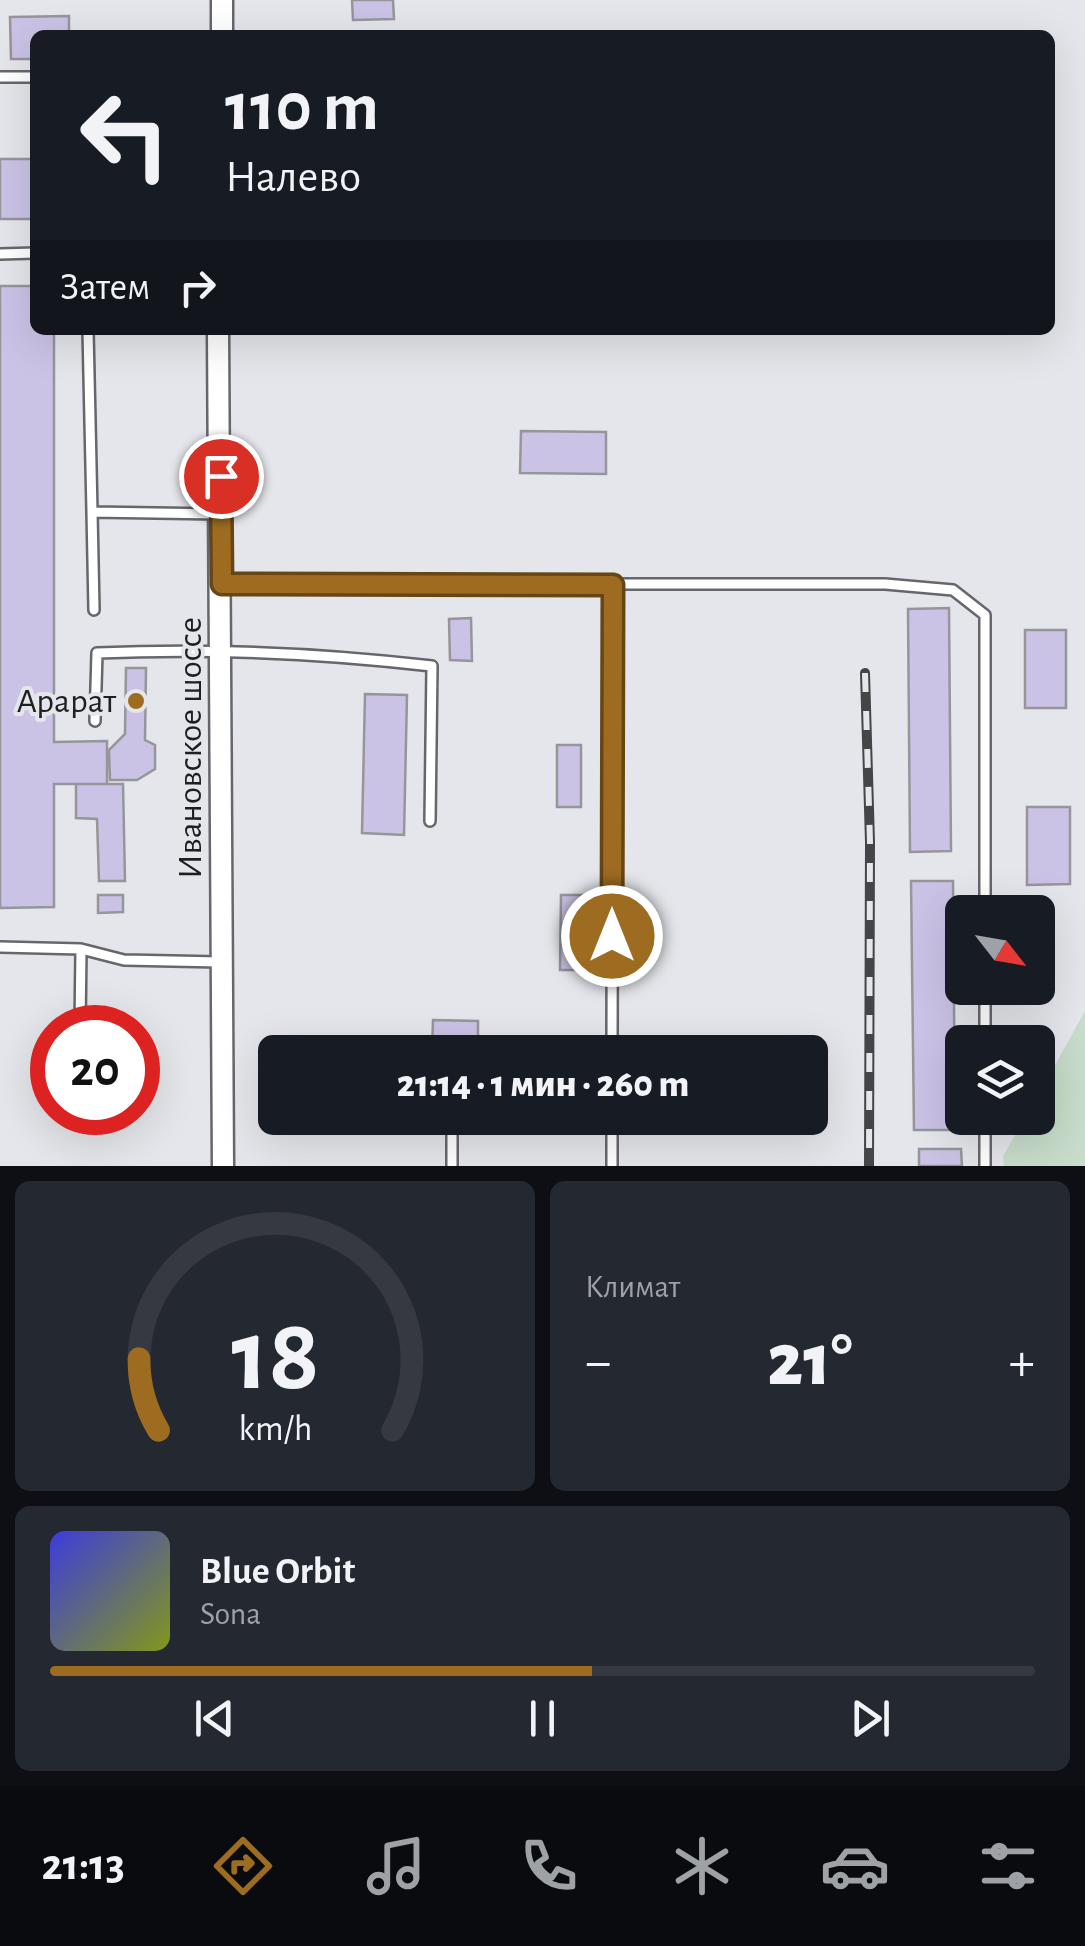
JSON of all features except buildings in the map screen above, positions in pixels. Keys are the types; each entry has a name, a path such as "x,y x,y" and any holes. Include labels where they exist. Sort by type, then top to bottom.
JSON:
{"street":[{"path":"222,0 222,30"},
{"name":"Ивановское шоссе","path":"218,335 223,1166"}],"lane":[{"path":"0,78 30,77"},
{"path":"0,254 30,253"},
{"path":"88,335 94,610"},
{"path":"92,512 221,514"},
{"path":"222,584 885,584 953,590 985,615 985,895"},
{"path":"612,1035 613,585"},
{"path":"96,721 97,653 222,648 318,652 432,666 430,821"},
{"path":"0,948 81,949 124,960 223,962"},
{"path":"80,1005 81,949"},
{"path":"452,1135 452,1166"},
{"path":"612,1135 612,1166"},
{"path":"985,1135 985,1166"}],"green space":[{"path":"1085,1011 1085,1166 1004,1166 1003,1156 1015,1135 1055,1135 1055,1065"}],"railway":[{"path":"865,673 870,842 869,1166"}],"place":[{"name":"Арарат","path":"136,701"}],"route":[{"path":"221,476 222,584 317,581 613,585 612,936"}]}
